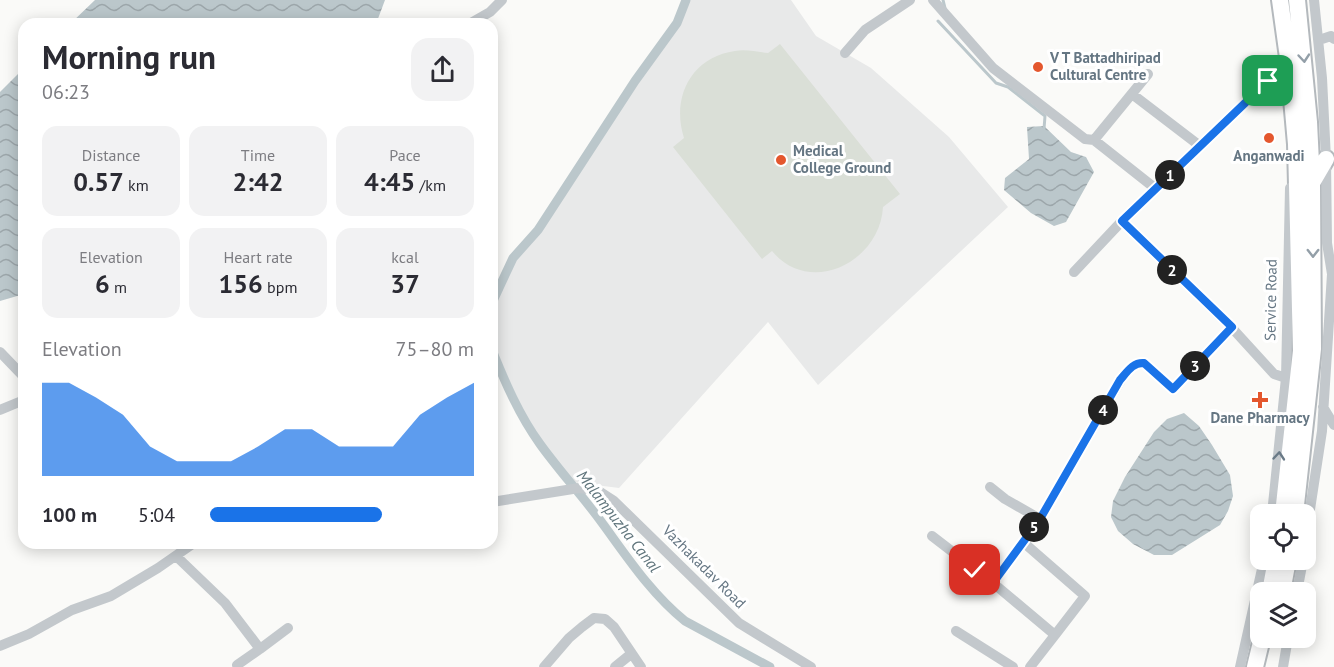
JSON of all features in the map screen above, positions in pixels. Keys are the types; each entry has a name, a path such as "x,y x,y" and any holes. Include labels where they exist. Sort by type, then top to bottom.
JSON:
{"highway":[{"path":"1280,0 1296,144 1301,351 1284,504"},
{"path":"1296,504 1313,349 1312,183 1309,122 1297,0"},
{"path":"1312,183 1326,159"},
{"path":"1256,667 1260,648"},
{"path":"1267,667 1271,648"}],"street":[{"path":"480,18 490,12 502,0"},
{"path":"845,53 865,30 910,0"},
{"path":"933,0 993,68 1085,139 1094,140 1155,189"},
{"path":"1311,504 1322,431 1333,274 1327,243 1326,159 1319,40 1314,0"},
{"path":"1319,40 1330,36 1334,39"},
{"path":"1074,272 1155,189 1268,81 1289,65"},
{"path":"1094,140 1149,74"},
{"name":"Service Road","path":"1273,504 1286,378 1290,188 1285,111 1291,87"},
{"path":"1132,94 1200,147"},
{"path":"1313,215 1327,243"},
{"path":"1122,221 1232,327 1274,374 1286,378"},
{"path":"993,583 1040,519 1120,380 1131,368 1144,363 1173,389 1232,327"},
{"path":"0,352 18,371"},
{"path":"1323,407 1334,387"},
{"path":"0,410 18,402"},
{"path":"1323,407 1334,425"},
{"path":"990,487 1005,499 1040,519"},
{"name":"Vazhakadav Road","path":"498,501 579,488 597,490 615,501 661,544 711,598 739,623 812,667"},
{"path":"932,537 993,583 1055,635"},
{"path":"1023,542 1085,596 1030,667"},
{"path":"0,646 29,634 72,610 111,596 186,549"},
{"path":"176,556 225,603 260,649"},
{"path":"1240,667 1262,570"},
{"path":"544,667 569,638 594,618 605,619 614,627 641,667"},
{"path":"237,665 288,628"},
{"path":"956,631 1013,667"},
{"path":"1282,667 1286,648"},
{"path":"615,667 631,654"}],"shaded area":[{"path":"689,0 791,0 816,36 871,68 949,137 1008,207 818,385 768,322 619,488 572,482 531,430 498,355 498,292 514,257 540,230 635,84 678,25"},
{"path":"780,44 900,194 883,207 879,227 870,244 857,257 841,267 823,272 805,271 788,265 772,251 762,259 673,147 684,138 680,108 688,82 696,71 720,55 739,50 768,53"}],"water":[{"path":"95,0 385,0 378,18 76,18"},
{"path":"18,74 18,296 0,301 0,92"},
{"path":"1044,126 1071,152 1086,157 1094,172 1066,222 1054,226 1031,213 1004,190 1005,178 1029,159 1027,127"},
{"path":"1184,413 1199,426 1230,475 1233,496 1220,525 1172,555 1154,555 1133,544 1118,531 1111,517 1113,501 1125,477 1154,432 1167,419"}],"waterway":[{"name":"Malampuzha Canal","path":"498,290 513,258 538,230 635,81 677,23 686,0"},
{"path":"943,0 945,8"},
{"path":"938,21 996,83 1008,87 1045,116 1044,129"},
{"name":"Malampuzha Canal","path":"498,364 532,433 648,585 685,621 770,667"}],"place":[{"name":"V T Battadhiripad Cultural Centre","path":"1038,67"},
{"name":"Anganwadi","path":"1269,138"},
{"name":"Medical College Ground","path":"781,160"},
{"name":"Dane Pharmacy","path":"1260,400"}],"route":[{"path":"975,570 993,583 1040,519 1120,380 1131,368 1144,363 1173,389 1232,327 1122,221 1268,81"}]}
